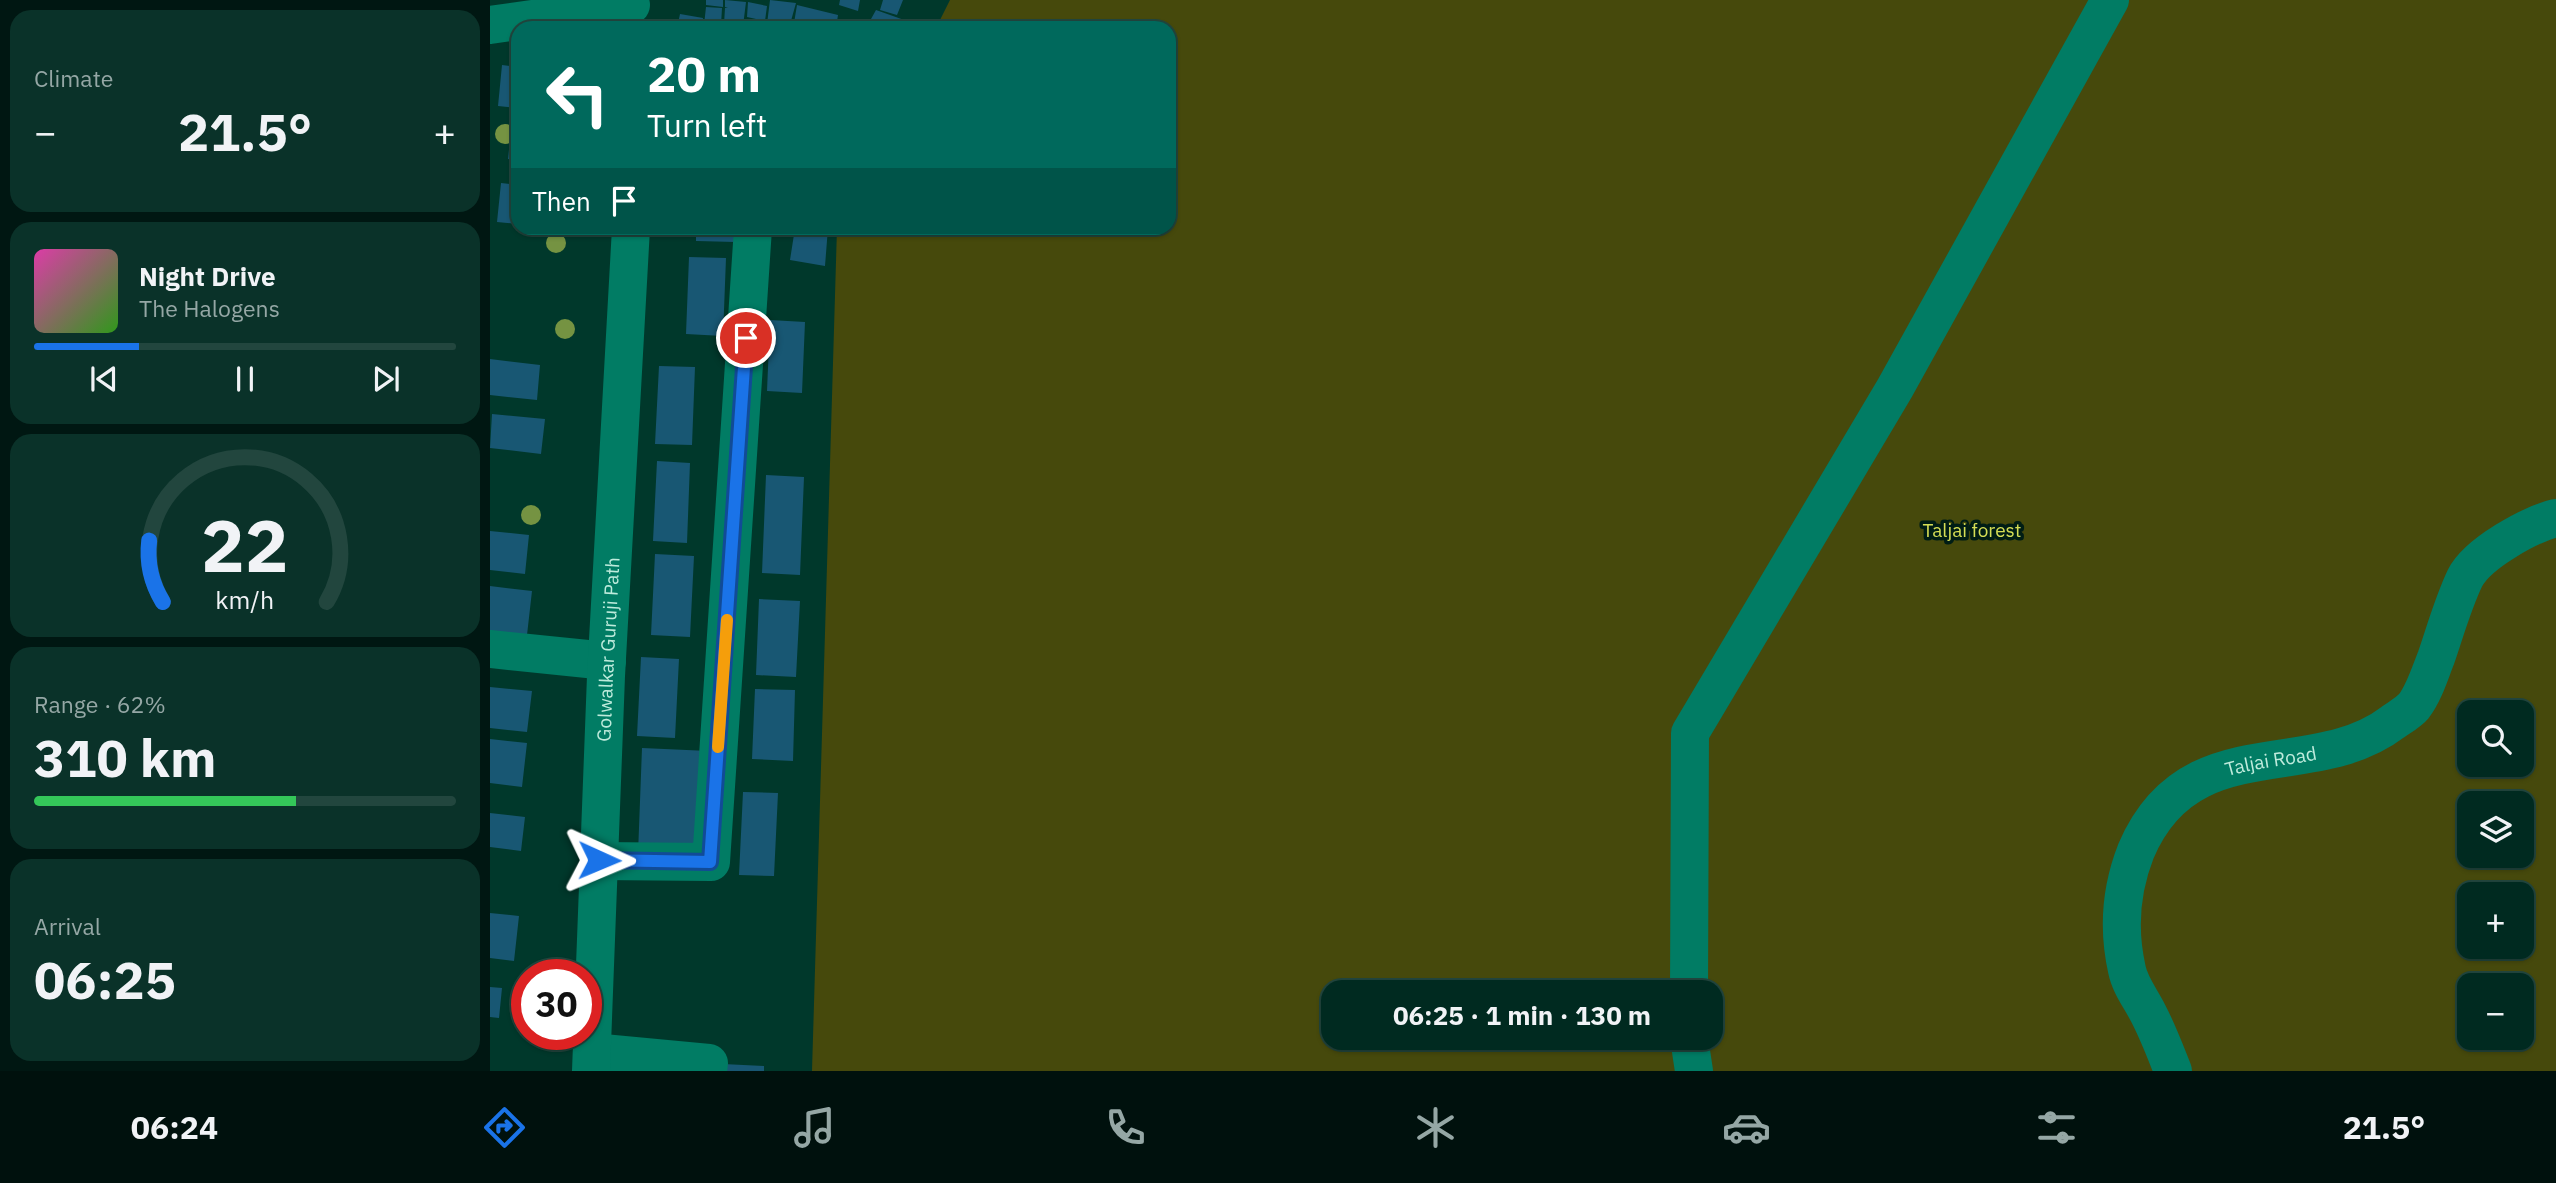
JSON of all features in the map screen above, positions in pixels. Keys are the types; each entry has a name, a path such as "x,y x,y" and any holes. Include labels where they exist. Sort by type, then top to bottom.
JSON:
{"street":[{"path":"1689,980 1690,733 1895,388 2110,0"},
{"path":"530,21 631,11"},
{"path":"490,25 511,23"},
{"name":"Golwalkar Guruji Path","path":"591,1062 607,661 631,235"},
{"path":"599,860 710,862 753,235"},
{"name":"Taljai Road","path":"2173,1071 2161,1038 2127,973 2120,927 2127,873 2146,829 2182,791 2213,773 2261,760 2333,749 2379,733 2414,707 2430,673 2466,576 2494,548 2543,521 2556,518"},
{"path":"490,649 607,661"},
{"path":"1691,1050 1694,1071"},
{"path":"591,1062 709,1063 708,1071"}],"green space":[{"name":"Taljai forest","path":"950,0 2556,0 2556,1071 812,1071 837,235 1176,235 1176,21 940,21"}],"building":[{"path":"706,0 723,0 723,7 706,5"},
{"path":"725,0 746,2 744,21 724,21 725,8 728,8 725,7"},
{"path":"770,0 796,3 791,21 767,21"},
{"path":"840,0 860,0 858,11 839,5"},
{"path":"883,0 903,0 897,15 880,10"},
{"path":"748,2 767,6 765,21 747,17"},
{"path":"797,5 838,15 837,21 794,21"},
{"path":"706,7 722,8 721,21 704,21"},
{"path":"876,10 907,21 870,21"},
{"path":"680,14 703,18 703,21 678,21"},
{"path":"502,65 511,66 511,107 498,106"},
{"path":"511,130 511,159 508,159"},
{"path":"501,183 511,184 511,223 497,222"},
{"path":"696,235 736,235 736,242 696,241"},
{"path":"794,235 827,235 825,266 790,260"},
{"path":"689,257 726,258 723,336 686,334"},
{"path":"770,320 805,322 802,393 767,391"},
{"path":"490,359 540,365 537,400 490,395"},
{"path":"659,366 695,367 692,445 655,444"},
{"path":"492,414 545,419 541,454 490,448"},
{"path":"657,461 690,463 687,543 653,541"},
{"path":"766,475 804,477 800,575 762,573"},
{"path":"490,531 529,535 525,574 490,570"},
{"path":"655,554 694,556 690,637 651,635"},
{"path":"490,586 532,591 527,635 490,631"},
{"path":"759,599 800,601 796,677 756,675"},
{"path":"641,657 679,659 675,738 637,736"},
{"path":"490,687 532,691 527,732 490,728"},
{"path":"755,689 795,690 793,761 752,759"},
{"path":"490,739 527,743 522,787 490,783"},
{"path":"642,748 709,751 705,856 638,854"},
{"path":"743,792 778,793 774,876 739,875"},
{"path":"490,813 525,817 521,851 490,847"},
{"path":"490,913 519,916 514,959 490,958"},
{"path":"490,987 502,988 499,1018 490,1017"},
{"path":"723,1064 764,1066 764,1071 723,1071"}],"slow traffic":[{"path":"718,747 727,620"}],"route":[{"path":"599,860 710,862 746,338"}]}
